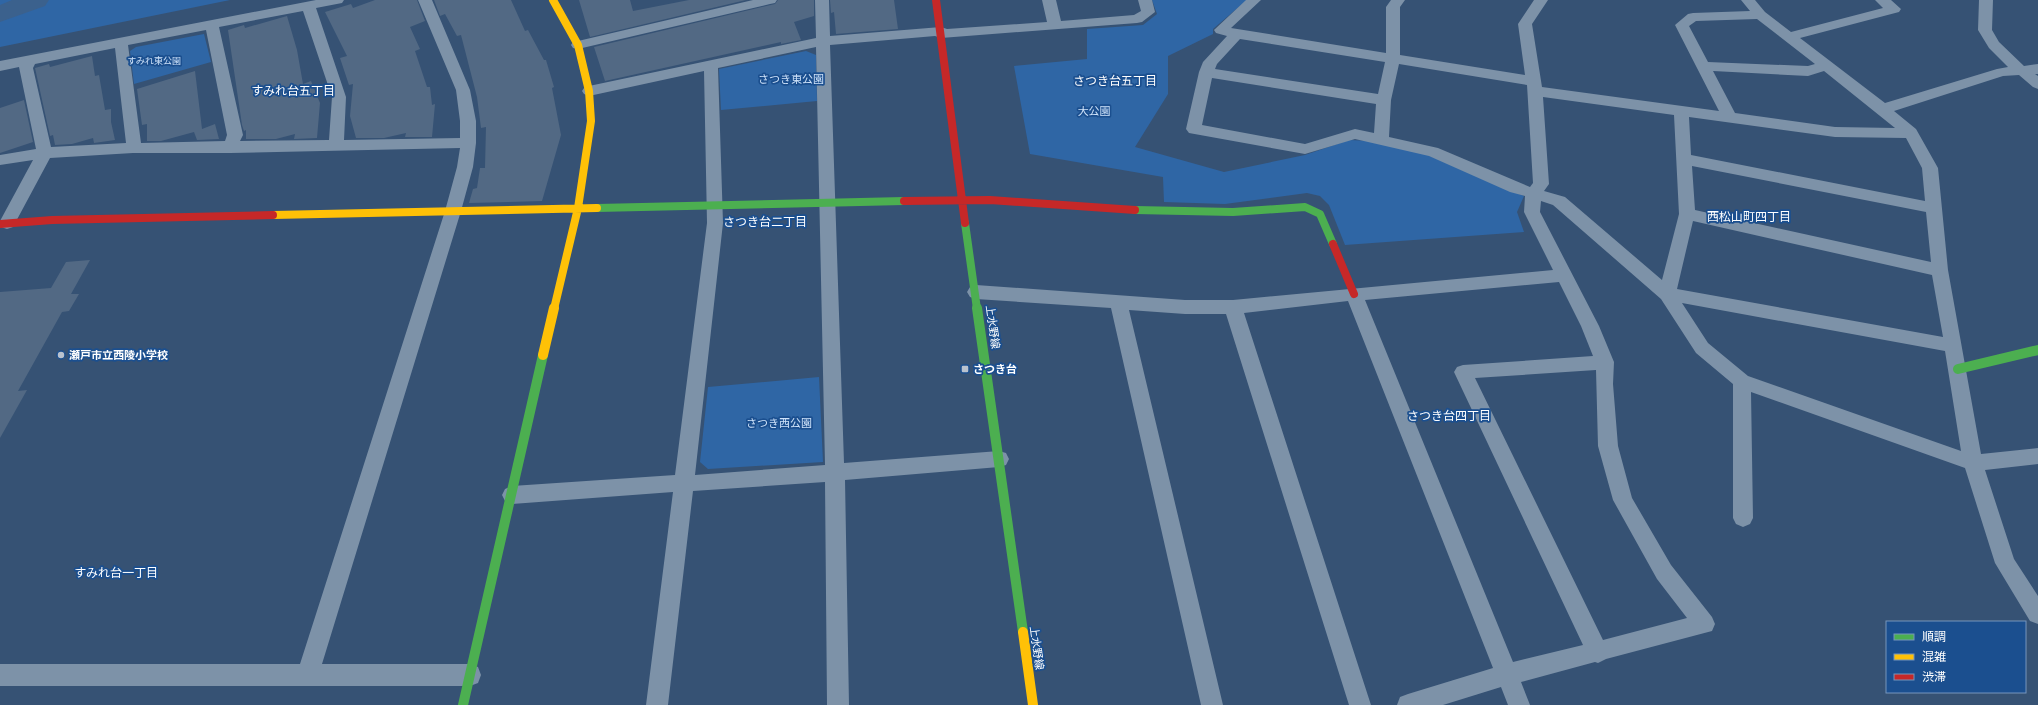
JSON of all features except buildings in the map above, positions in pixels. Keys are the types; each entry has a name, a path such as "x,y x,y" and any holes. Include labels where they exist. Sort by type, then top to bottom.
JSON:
{"street":[{"path":"0,66 337,0"},
{"path":"307,676 453,211 465,167 468,143 468,122 463,90 425,0"},
{"path":"578,44 770,0"},
{"path":"822,0 835,473 838,705"},
{"name":"上水野線","path":"936,0 962,200 1033,705"},
{"path":"1049,0 1055,26"},
{"path":"589,91 822,41 941,32 1055,26 1137,19 1148,12 1145,0"},
{"path":"1254,0 1222,30 1237,34 1393,60 1681,112 1835,132 1911,133"},
{"path":"1381,139 1384,100 1393,60 1393,7 1398,0"},
{"path":"1408,705 1506,675 1598,653 1704,624 1664,572 1623,500 1608,446 1604,362 1590,326 1532,212 1533,194 1541,184 1534,86 1525,24 1541,0"},
{"path":"1748,0 1760,15 1883,109 1911,133 1930,168 1940,270 1974,463 2005,563 2038,614"},
{"path":"1789,37 1894,10 1882,0"},
{"path":"1986,0 1985,30 1994,45 2038,84"},
{"path":"463,705 547,336 578,208 591,121 589,91 578,44 556,1"},
{"path":"308,6 339,97 336,144"},
{"path":"1728,117 1682,25 1693,17 1760,15"},
{"path":"212,25 235,136 230,148"},
{"path":"1237,34 1210,62 1206,72 1194,129 1305,149 1355,134 1433,152 1533,194 1559,201 1667,294 1702,348 1742,381 1974,463 2038,456"},
{"path":"121,42 134,140 132,148"},
{"path":"3,223 45,153 26,68 30,60"},
{"path":"658,705 715,223 711,65"},
{"path":"1703,66 1808,71 1826,66"},
{"path":"1883,109 2002,72 2038,68"},
{"path":"1206,72 1384,100"},
{"path":"1667,294 1687,214 1681,112"},
{"path":"0,160 45,153 132,148 230,148 336,144 468,143"},
{"path":"1684,159 1934,208"},
{"path":"3,223 52,220 578,208 715,207 962,200 990,200 1168,212 1232,212 1305,207 1320,214 1354,294 1518,705"},
{"path":"1687,214 1940,270"},
{"path":"976,292 1185,307 1233,307 1354,294 1563,275"},
{"path":"1667,294 1954,346"},
{"path":"1118,301 1212,705"},
{"path":"1233,307 1360,705"},
{"path":"1958,369 2038,350"},
{"path":"1598,653 1463,372 1604,362"},
{"path":"1742,381 1743,518"},
{"path":"512,495 685,483 707,483 999,459"},
{"path":"0,675 470,675"}],"green space":[{"path":"0,0 230,0 0,47"},
{"name":"大公園","path":"1152,0 1247,0 1213,29 1213,34 1168,56 1168,94 1135,147 1224,172 1305,155 1349,140 1372,141 1428,155 1524,196 1517,212 1524,232 1345,245 1329,205 1320,196 1307,193 1225,204 1164,202 1163,177 1030,154 1014,66 1087,59 1087,29 1143,25 1157,14"},
{"name":"すみれ東公園","path":"204,34 211,62 134,84 130,51 136,47"},
{"name":"さつき東公園","path":"806,51 816,55 817,101 721,110 719,69"},
{"name":"さつき西公園","path":"819,377 823,462 708,469 700,462 708,387"}],"waterway":[{"path":"0,14 36,0"}],"traffic: fast":[{"path":"597,208 904,201"},
{"path":"1135,210 1168,212 1233,212 1305,207 1320,214 1333,244"},
{"path":"965,223 1023,632"},
{"path":"1958,369 2038,350"},
{"path":"463,705 543,355"}],"traffic: slow":[{"path":"543,355 578,208 591,121 589,91 578,45 553,0"},
{"path":"273,215 597,208"},
{"path":"1023,632 1033,705"}],"traffic: jam":[{"path":"936,0 965,223"},
{"path":"904,201 990,200 1135,210"},
{"path":"0,224 52,220 273,215"},
{"path":"1333,244 1354,294"}],"place":[{"name":"瀬戸市立西陵小学校","path":"61,355"},
{"name":"さつき台","path":"965,369"}],"district":[{"name":"さつき台五丁目","path":"1115,81"},
{"name":"すみれ台五丁目","path":"293,91"},
{"name":"西松山町四丁目","path":"1749,217"},
{"name":"さつき台二丁目","path":"765,222"},
{"name":"さつき台四丁目","path":"1449,416"},
{"name":"すみれ台一丁目","path":"116,573"}]}
